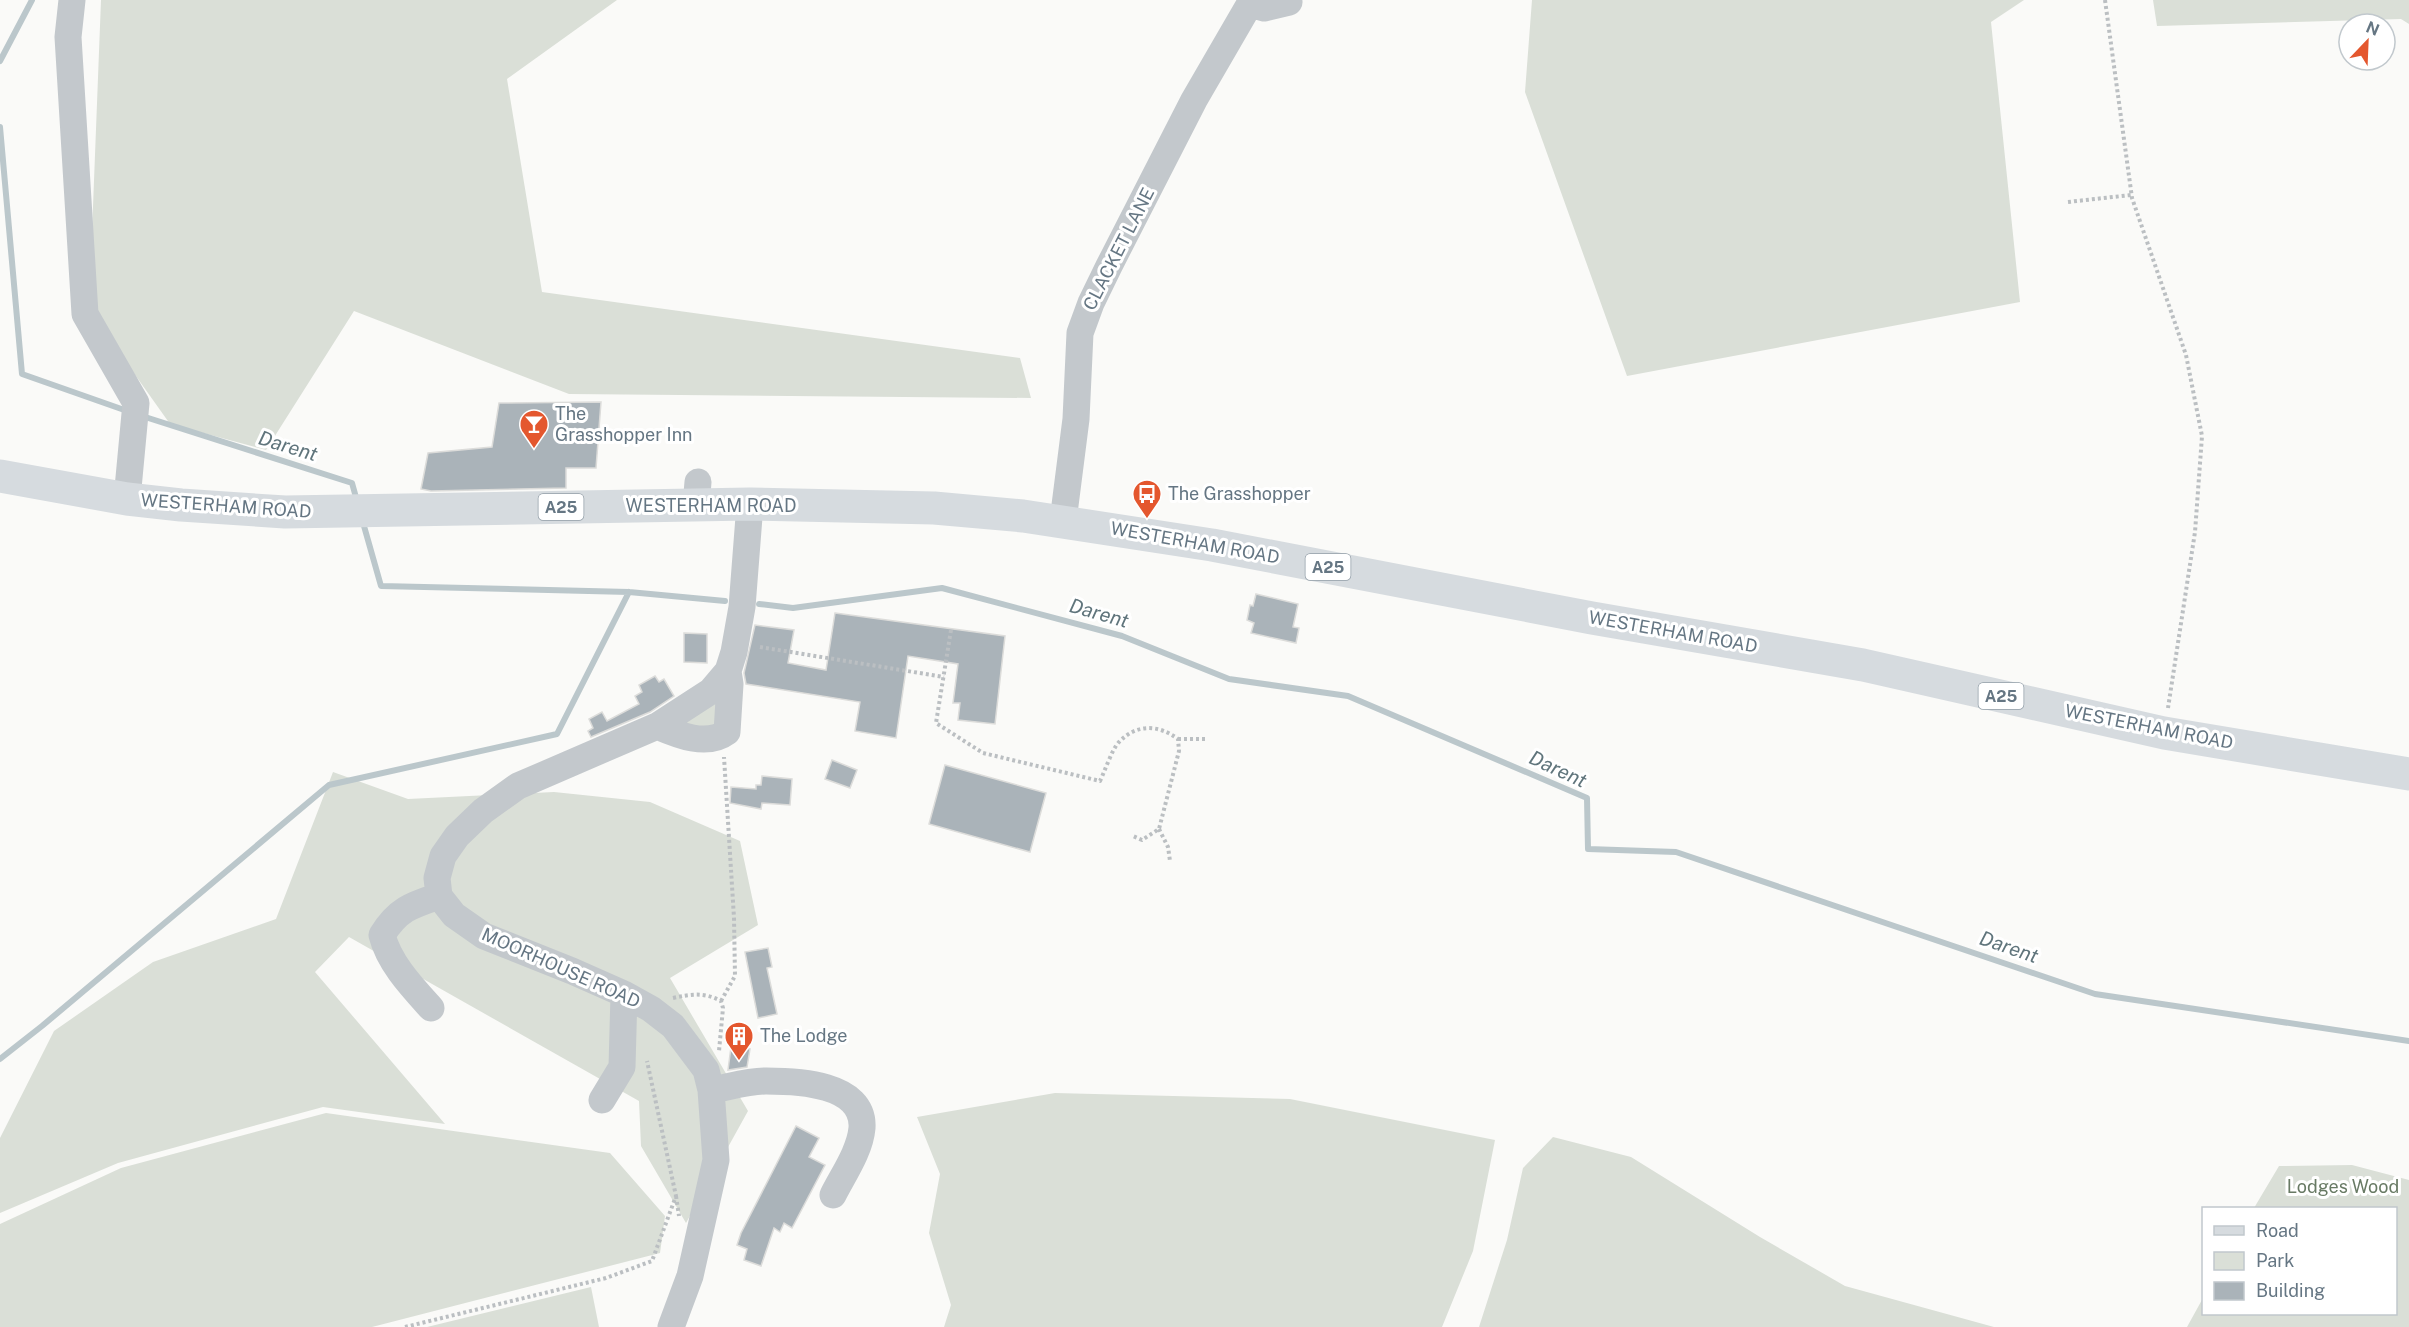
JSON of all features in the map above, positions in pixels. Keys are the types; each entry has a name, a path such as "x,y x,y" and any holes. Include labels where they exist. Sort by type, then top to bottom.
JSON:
{"main road":[{"name":"WESTERHAM ROAD","path":"0,476 127,499 232,510 360,512 697,494 750,504 934,508 1063,521 1212,545 1592,618 1863,665 2164,733 2409,774"}],"street":[{"path":"72,0 68,37 85,314 136,403 127,499"},
{"path":"1250,2 1264,8 1289,2"},
{"name":"CLACKET LANE","path":"1063,521 1076,419 1080,333 1083,321 1194,100 1250,2"},
{"path":"431,1008 411,986 385,947 382,935 390,922 406,908 439,896 437,878 444,856 457,836 483,811 518,786 657,726 711,691 728,671 735,652 743,601 750,504"},
{"path":"657,726 675,734 711,740 727,732 730,684 728,671"},
{"name":"MOORHOUSE ROAD","path":"439,896 454,915 484,936 624,994 651,1009 673,1026 706,1070 711,1090 716,1160 690,1276 671,1327"},
{"path":"602,1100 622,1067 624,994"},
{"path":"711,1090 764,1081 823,1086 847,1096 855,1105 862,1127 859,1141 833,1195"}],"path":[{"path":"2105,0 2131,195 2186,355 2202,436 2195,532 2164,733"},
{"path":"2068,202 2131,195"},
{"path":"951,630 936,723 984,753 1100,780 1117,743 1137,729 1164,729 1178,739 1207,739"},
{"path":"760,647 944,677"},
{"path":"711,1090 717,1074 723,1008 721,1001 735,976 729,829 720,737"},
{"path":"1170,861 1168,847 1159,829 1179,751 1178,739"},
{"path":"1133,836 1142,840 1159,829"},
{"path":"651,1009 664,1000 695,993 711,996 721,1001"},
{"path":"405,1327 606,1278 652,1261 676,1196 646,1057"}],"green space":[{"path":"101,0 617,0 507,79 542,292 1020,358 1031,398 569,394 354,311 266,450 170,424 89,310"},
{"path":"1532,0 2024,0 1991,22 2020,302 1627,376 1525,92"},
{"path":"2153,0 2409,0 2409,24 2397,19 2397,12 2337,12 2337,21 2157,26"},
{"path":"722,687 719,729 678,724"},
{"path":"333,772 408,799 554,792 650,802 740,841 758,925 670,978 748,1111 686,1223 641,1146 639,1101 349,937 315,972 445,1124 323,1107 118,1163 0,1213 0,1138 54,1031 153,962 276,919"},
{"path":"1055,1093 1290,1099 1495,1140 1473,1251 1442,1327 944,1327 951,1305 929,1233 940,1174 917,1117"},
{"path":"326,1113 610,1153 665,1216 660,1253 372,1327 0,1327 0,1224 121,1168"},
{"path":"1553,1137 1631,1157 1760,1237 1845,1286 1994,1327 1479,1327 1507,1240 1523,1168"},
{"name":"Lodges Wood","path":"2352,1165 2409,1180 2409,1327 2187,1327 2202,1300 2202,1315 2397,1315 2397,1207 2255,1207 2279,1166"},
{"path":"591,1287 599,1327 427,1327"}],"building":[{"path":"601,402 596,468 566,468 566,488 431,491 421,489 428,453 492,447 499,403"},
{"path":"1256,594 1298,604 1293,627 1299,628 1296,643 1251,633 1254,623 1247,620 1250,605 1253,606"},
{"path":"835,613 1005,636 995,724 958,720 960,703 953,703 958,664 908,656 896,738 855,731 860,702 746,684 744,673 755,625 794,630 788,663 826,670"},
{"path":"684,633 707,634 707,663 684,662"},
{"path":"655,676 659,682 664,679 674,696 650,712 591,737 588,731 593,728 589,719 602,712 607,721 639,704 635,696 642,692 639,685"},
{"path":"832,760 857,770 850,788 825,779"},
{"path":"945,765 1046,793 1030,852 929,824"},
{"path":"762,776 792,779 790,805 762,803 761,809 730,803 731,787 756,789 756,785 761,785"},
{"path":"768,948 772,967 767,968 777,1014 758,1018 745,952"},
{"name":"The Lodge","path":"731,1047 750,1049 747,1067 728,1070"},
{"path":"796,1126 819,1138 809,1157 825,1165 792,1228 784,1223 780,1232 774,1228 761,1266 744,1260 747,1249 737,1245"}],"waterway":[{"name":"Darent","path":"0,61 32,0"},
{"name":"Darent","path":"0,127 22,374 130,412"},
{"name":"Darent","path":"142,416 352,483 357,501"},
{"name":"Darent","path":"362,519 381,586 629,592 725,601"},
{"name":"Darent","path":"759,604 793,608 942,588 1122,636 1229,679 1348,696 1587,798 1588,849 1676,852 2095,994 2409,1041"},
{"path":"0,1059 329,785 557,734 629,592"}],"place":[{"name":"The Grasshopper Inn","path":"534,450"},
{"name":"The Grasshopper","path":"1147,520"},
{"name":"The Lodge","path":"739,1062"}]}
